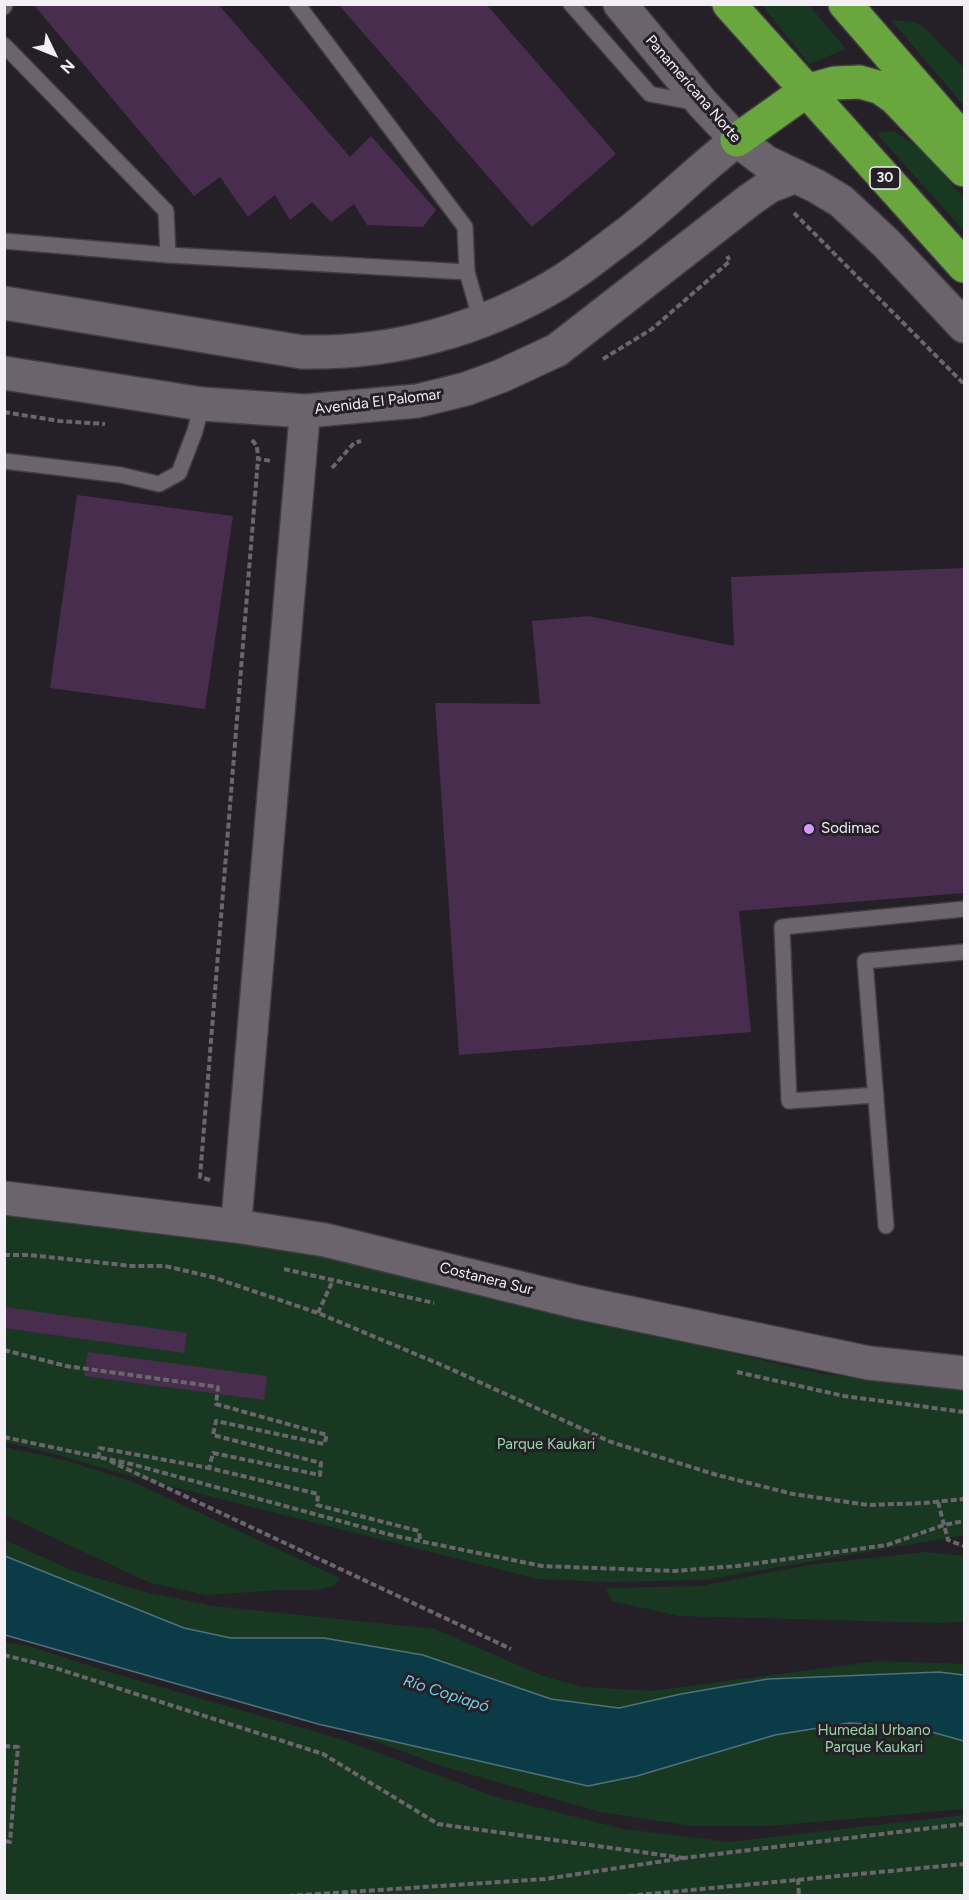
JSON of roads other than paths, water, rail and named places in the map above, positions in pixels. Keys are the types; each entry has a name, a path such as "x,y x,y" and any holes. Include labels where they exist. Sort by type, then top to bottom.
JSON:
{"highway":[{"name":"30","path":"729,4 964,266"},
{"path":"845,4 964,141"},
{"path":"737,140 806,91 835,83 860,82 881,88 895,98 964,170"}],"street":[{"name":"Panamericana Norte","path":"620,4 703,104 737,140 766,162 841,201 885,243 964,326"},
{"path":"4,303 302,352 373,349 444,334 522,303 560,282 630,230 715,156 737,140"},
{"name":"Avenida El Palomar","path":"4,373 202,404 305,411 417,400 466,389 501,376 557,350 751,199 771,186 796,176"},
{"path":"630,230 632,244 639,258 658,272"},
{"path":"236,1226 305,411"},
{"name":"Costanera Sur","path":"4,1198 236,1226 325,1240 577,1302 869,1363 964,1373"}],"lane":[{"path":"297,4 465,227 467,272 481,321"},
{"path":"571,4 650,94 703,104"},
{"path":"4,45 166,211 168,255"},
{"path":"4,241 168,255 467,272"},
{"path":"4,460 121,475 159,484 179,473 195,431 202,404"},
{"path":"876,1095 789,1101 782,927 964,909"},
{"path":"886,1226 865,961 964,952"}],"water":[{"name":"Río Copiapó","path":"5,1556 184,1628 231,1638 324,1638 423,1655 551,1699 619,1708 681,1694 768,1679 939,1672 964,1675 964,1741 910,1726 849,1723 775,1735 637,1776 588,1786 318,1724 5,1635"}],"place":[{"name":"Sodimac","path":"809,829"}],"park label":[{"name":"Parque Kaukari","path":"546,1445"},
{"name":"Humedal Urbano Parque Kaukari","path":"874,1740"}]}
